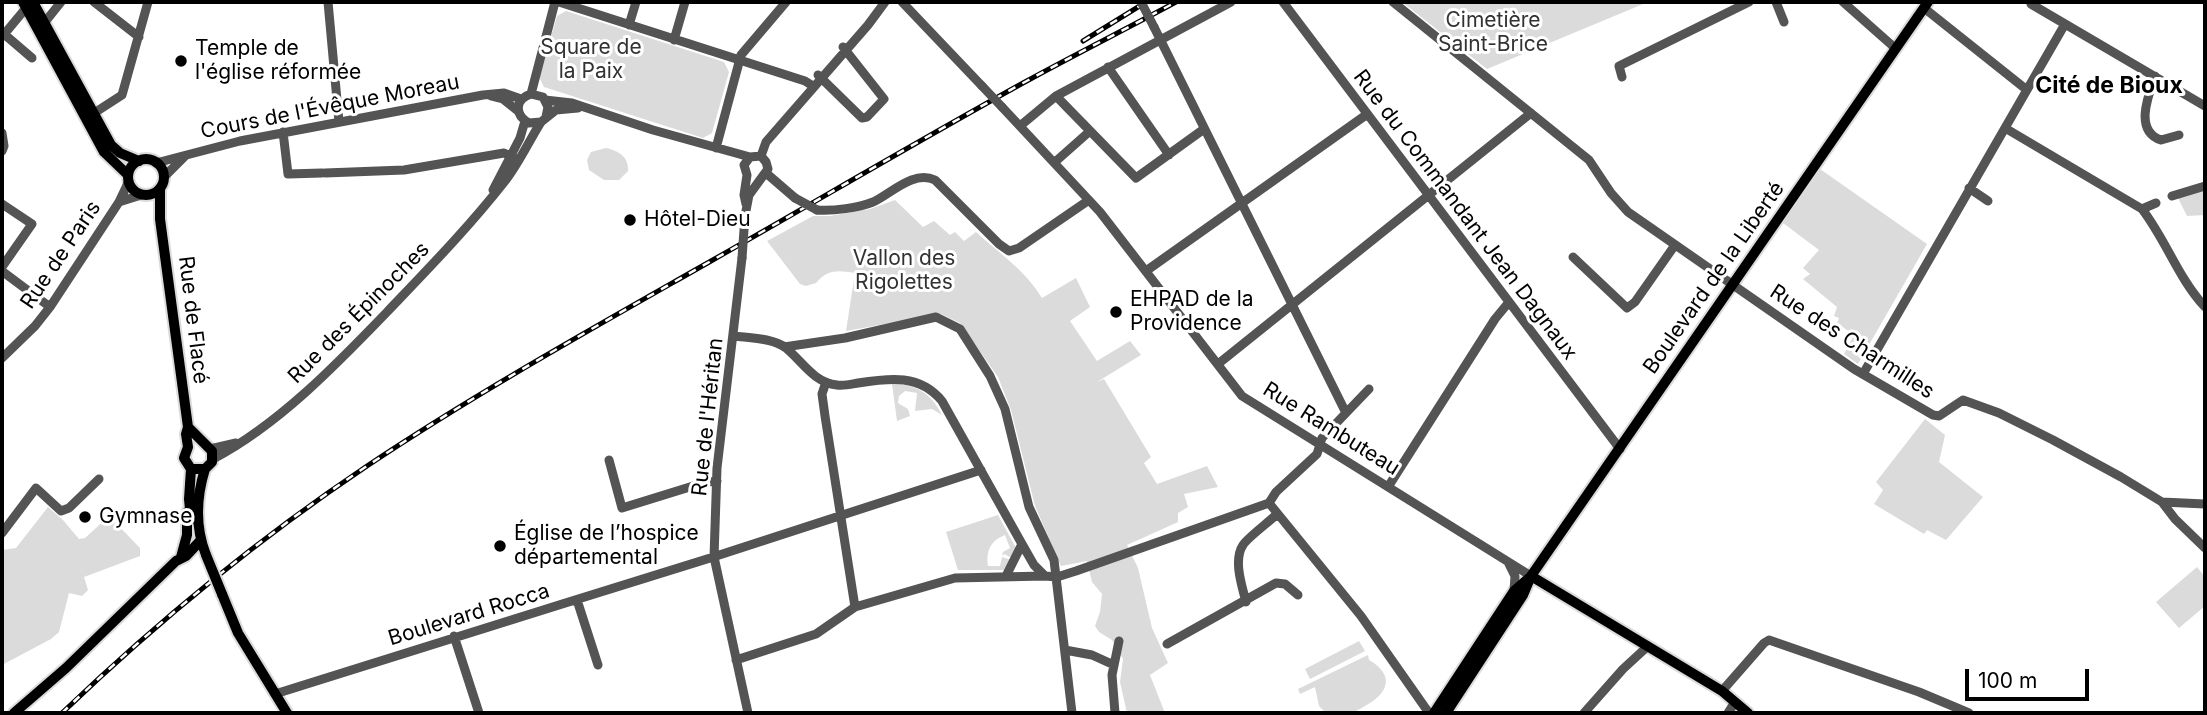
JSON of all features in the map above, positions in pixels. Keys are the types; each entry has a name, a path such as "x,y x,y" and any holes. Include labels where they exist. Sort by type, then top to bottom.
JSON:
{"main road":[{"path":"27,4 45,22 90,116 104,152 128,178 134,190 143,195 153,194 160,189 164,177 162,169 151,160 139,161 120,153 111,145 90,116 27,4"},
{"name":"Boulevard de la Liberté","path":"1434,713 1444,708 1519,593 1926,5"},
{"path":"128,178 132,167 139,161"},
{"name":"Rue de Flacé","path":"160,189 160,219 188,427 188,447 184,458 191,469 187,535 180,557"},
{"name":"Rue de Flacé","path":"143,195 160,219"},
{"path":"188,427 208,450"},
{"path":"188,447 208,450"},
{"name":"Rue de Flacé","path":"199,542 197,501 208,450"},
{"path":"191,469 205,469"},
{"name":"Rue de Flacé","path":"190,499 191,521 237,633 287,713"},
{"path":"14,713 66,668 180,557 186,556 199,542"},
{"name":"Rue Rambuteau","path":"1531,576 1722,691 1748,713"},
{"path":"1519,593 1552,589"}],"street":[{"path":"45,22 61,2"},
{"path":"94,2 139,37"},
{"path":"90,116 122,95 148,2"},
{"path":"328,2 339,121"},
{"path":"531,94 557,2 740,59 813,86"},
{"path":"629,25 636,2"},
{"path":"674,40 685,2"},
{"path":"717,149 740,59 786,2"},
{"path":"747,166 761,156 766,142 885,2"},
{"name":"Rue Rambuteau","path":"902,2 1089,200 1242,396 1531,576"},
{"path":"1141,2 1346,413"},
{"path":"1020,127 1056,96 1231,2"},
{"name":"Rue du Commandant Jean Dagnaux","path":"1283,2 1620,449"},
{"name":"Rue des Charmilles","path":"1393,2 1589,160 1611,193 1628,212 1863,374 1933,415 1939,416 1963,400 1999,413 2121,477 2162,502 2205,504"},
{"path":"1622,77 1619,66 1749,2"},
{"path":"1776,2 1784,22"},
{"path":"1843,2 1895,48"},
{"path":"27,4 3,35 32,58"},
{"path":"2031,4 2205,106"},
{"path":"1926,5 2027,90"},
{"path":"1863,374 2065,24"},
{"path":"819,77 862,118 867,117 884,99 844,49"},
{"path":"1108,67 1169,155"},
{"path":"2155,76 2145,126 2149,134 2161,140 2179,135"},
{"name":"Cours de l'Évêque Moreau","path":"156,163 205,148 483,95 504,93 521,99"},
{"path":"543,119 548,110 545,100 538,94 521,99 518,111 526,121 533,124 543,119 556,110 587,108"},
{"name":"Cours de l'Évêque Moreau","path":"483,95 503,99 518,111"},
{"path":"1056,96 1136,178 1204,129"},
{"path":"545,100 561,100 717,149 747,166 753,179 763,176 817,210 872,202 918,177 926,176 934,180 1009,251 1019,248 1089,200"},
{"path":"1218,364 1531,113"},
{"path":"1146,271 1366,115"},
{"name":"Rue des Épinoches","path":"515,157 543,119"},
{"name":"Rue des Épinoches","path":"208,450 238,442 308,390 337,363 468,227 505,181 526,121"},
{"path":"2005,128 2142,209 2152,222 2178,272 2205,307"},
{"path":"1055,162 1090,131"},
{"path":"283,132 288,174 404,170 504,153 515,157"},
{"path":"2,133 2,151"},
{"name":"Cours de l'Évêque Moreau","path":"164,177 185,155"},
{"path":"761,156 766,162 763,176"},
{"name":"Rue de l'Héritan","path":"747,166 742,258 717,481 714,557 748,713"},
{"name":"Rue de l'Héritan","path":"746,204 763,176"},
{"name":"Rue de Paris","path":"2,358 50,307 119,202 128,178"},
{"path":"2172,196 2205,186"},
{"path":"1969,188 1988,201"},
{"name":"Rue de Paris","path":"119,202 143,195"},
{"path":"2142,209 2156,203"},
{"path":"2,204 32,224 2,269 50,307"},
{"path":"1573,257 1627,308 1635,302 1675,245"},
{"path":"1388,487 1495,318 1509,302"},
{"path":"784,347 845,338 936,317 960,329 990,376 1005,409 1029,507 1054,560 1072,713"},
{"path":"734,336 766,340 784,347 811,374 838,386 902,379 928,387 942,401 1034,565 1045,576"},
{"path":"826,382 822,394 855,607"},
{"path":"736,660 816,634 855,607 955,578 1057,577 1269,503 1276,492 1317,454 1322,438 1369,389"},
{"path":"609,460 622,508 717,481"},
{"name":"Boulevard Rocca","path":"275,694 714,557 981,470"},
{"path":"2,533 36,488 61,511 69,508 99,479"},
{"path":"2162,502 2175,519 2205,548"},
{"path":"1269,503 1361,616 1422,708 1444,708"},
{"path":"1246,602 1240,575 1240,551 1247,540 1261,531 1277,514"},
{"path":"1006,576 1022,544"},
{"path":"1509,562 1519,593"},
{"path":"1167,644 1276,583 1286,584 1298,595"},
{"path":"577,600 598,665"},
{"path":"454,636 479,713"},
{"path":"1722,691 1769,640 1919,692 1969,713"},
{"path":"1115,713 1112,675 1119,641"},
{"path":"1584,713 1623,669 1648,646"},
{"path":"1065,650 1092,655 1114,665"},
{"path":"1728,713 1735,702"}],"green space":[{"name":"Cimetière Saint-Brice","path":"1402,2 1648,2 1487,69"},
{"name":"Square de la Paix","path":"566,11 724,62 729,72 712,133 703,138 544,87 539,77 557,16"},
{"path":"606,148 619,153 627,162 628,171 619,180 604,180 589,170 587,160 591,152"},
{"path":"1820,169 1927,244 1858,364 1844,354 1854,335 1837,323 1839,318 1834,316 1837,307 1803,279 1810,274 1803,268 1819,250 1783,223"},
{"path":"2205,188 2205,215 2187,216 2177,196"},
{"name":"Vallon des Rigolettes","path":"895,200 923,227 934,221 950,235 955,232 964,241 976,232 1020,270 1042,298 1076,278 1090,307 1070,321 1097,361 1130,341 1141,355 1097,382 1104,379 1151,457 1144,463 1157,484 1207,466 1218,487 1184,494 1188,507 1178,513 1178,522 1127,545 1138,568 1152,628 1168,663 1150,675 1165,713 1127,713 1120,682 1123,659 1112,640 1095,626 1102,594 1092,582 1087,561 1061,566 1035,506 1011,410 998,377 960,323 941,314 846,331 855,273 834,272 824,275 816,283 806,286 800,284 767,241 813,216 870,209"},
{"path":"892,384 922,391 942,415 932,409 915,411 917,393 905,391 899,396 898,403 908,409 910,416 897,421"},
{"path":"1925,419 1945,435 1939,462 1983,497 1946,540 1927,530 1924,534 1874,504 1883,490 1876,482"},
{"path":"48,507 79,539 85,538 109,516 140,548 140,556 84,577 88,590 82,596 69,593 59,632 2,665 2,550 16,548"},
{"path":"998,515 1016,548 1012,558 1004,554 1002,556 1003,552 1010,548 1005,535 1000,537 990,547 988,566 1000,566 1002,557 1011,560 1004,570 958,570 946,532"},
{"path":"2197,567 2205,577 2205,606 2179,628 2156,602"},
{"path":"1359,641 1365,651 1310,679 1305,669"},
{"path":"1368,655 1369,660 1383,672 1386,684 1373,701 1361,708 1349,713 1326,713 1319,706 1315,687 1300,694 1298,689"}],"railway":[{"path":"1083,41 1146,2"},
{"path":"62,713 134,647 247,553 326,494 451,412 945,127 1176,2"}],"place":[{"name":"Temple de l'église réformée","path":"181,61"},
{"name":"Hôtel-Dieu","path":"630,220"},
{"name":"EHPAD de la Providence","path":"1116,312"},
{"name":"Gymnase","path":"85,517"},
{"name":"Église de l’hospice départemental","path":"500,546"}],"district":[{"name":"Cité de Bioux","path":"2109,86"}]}
